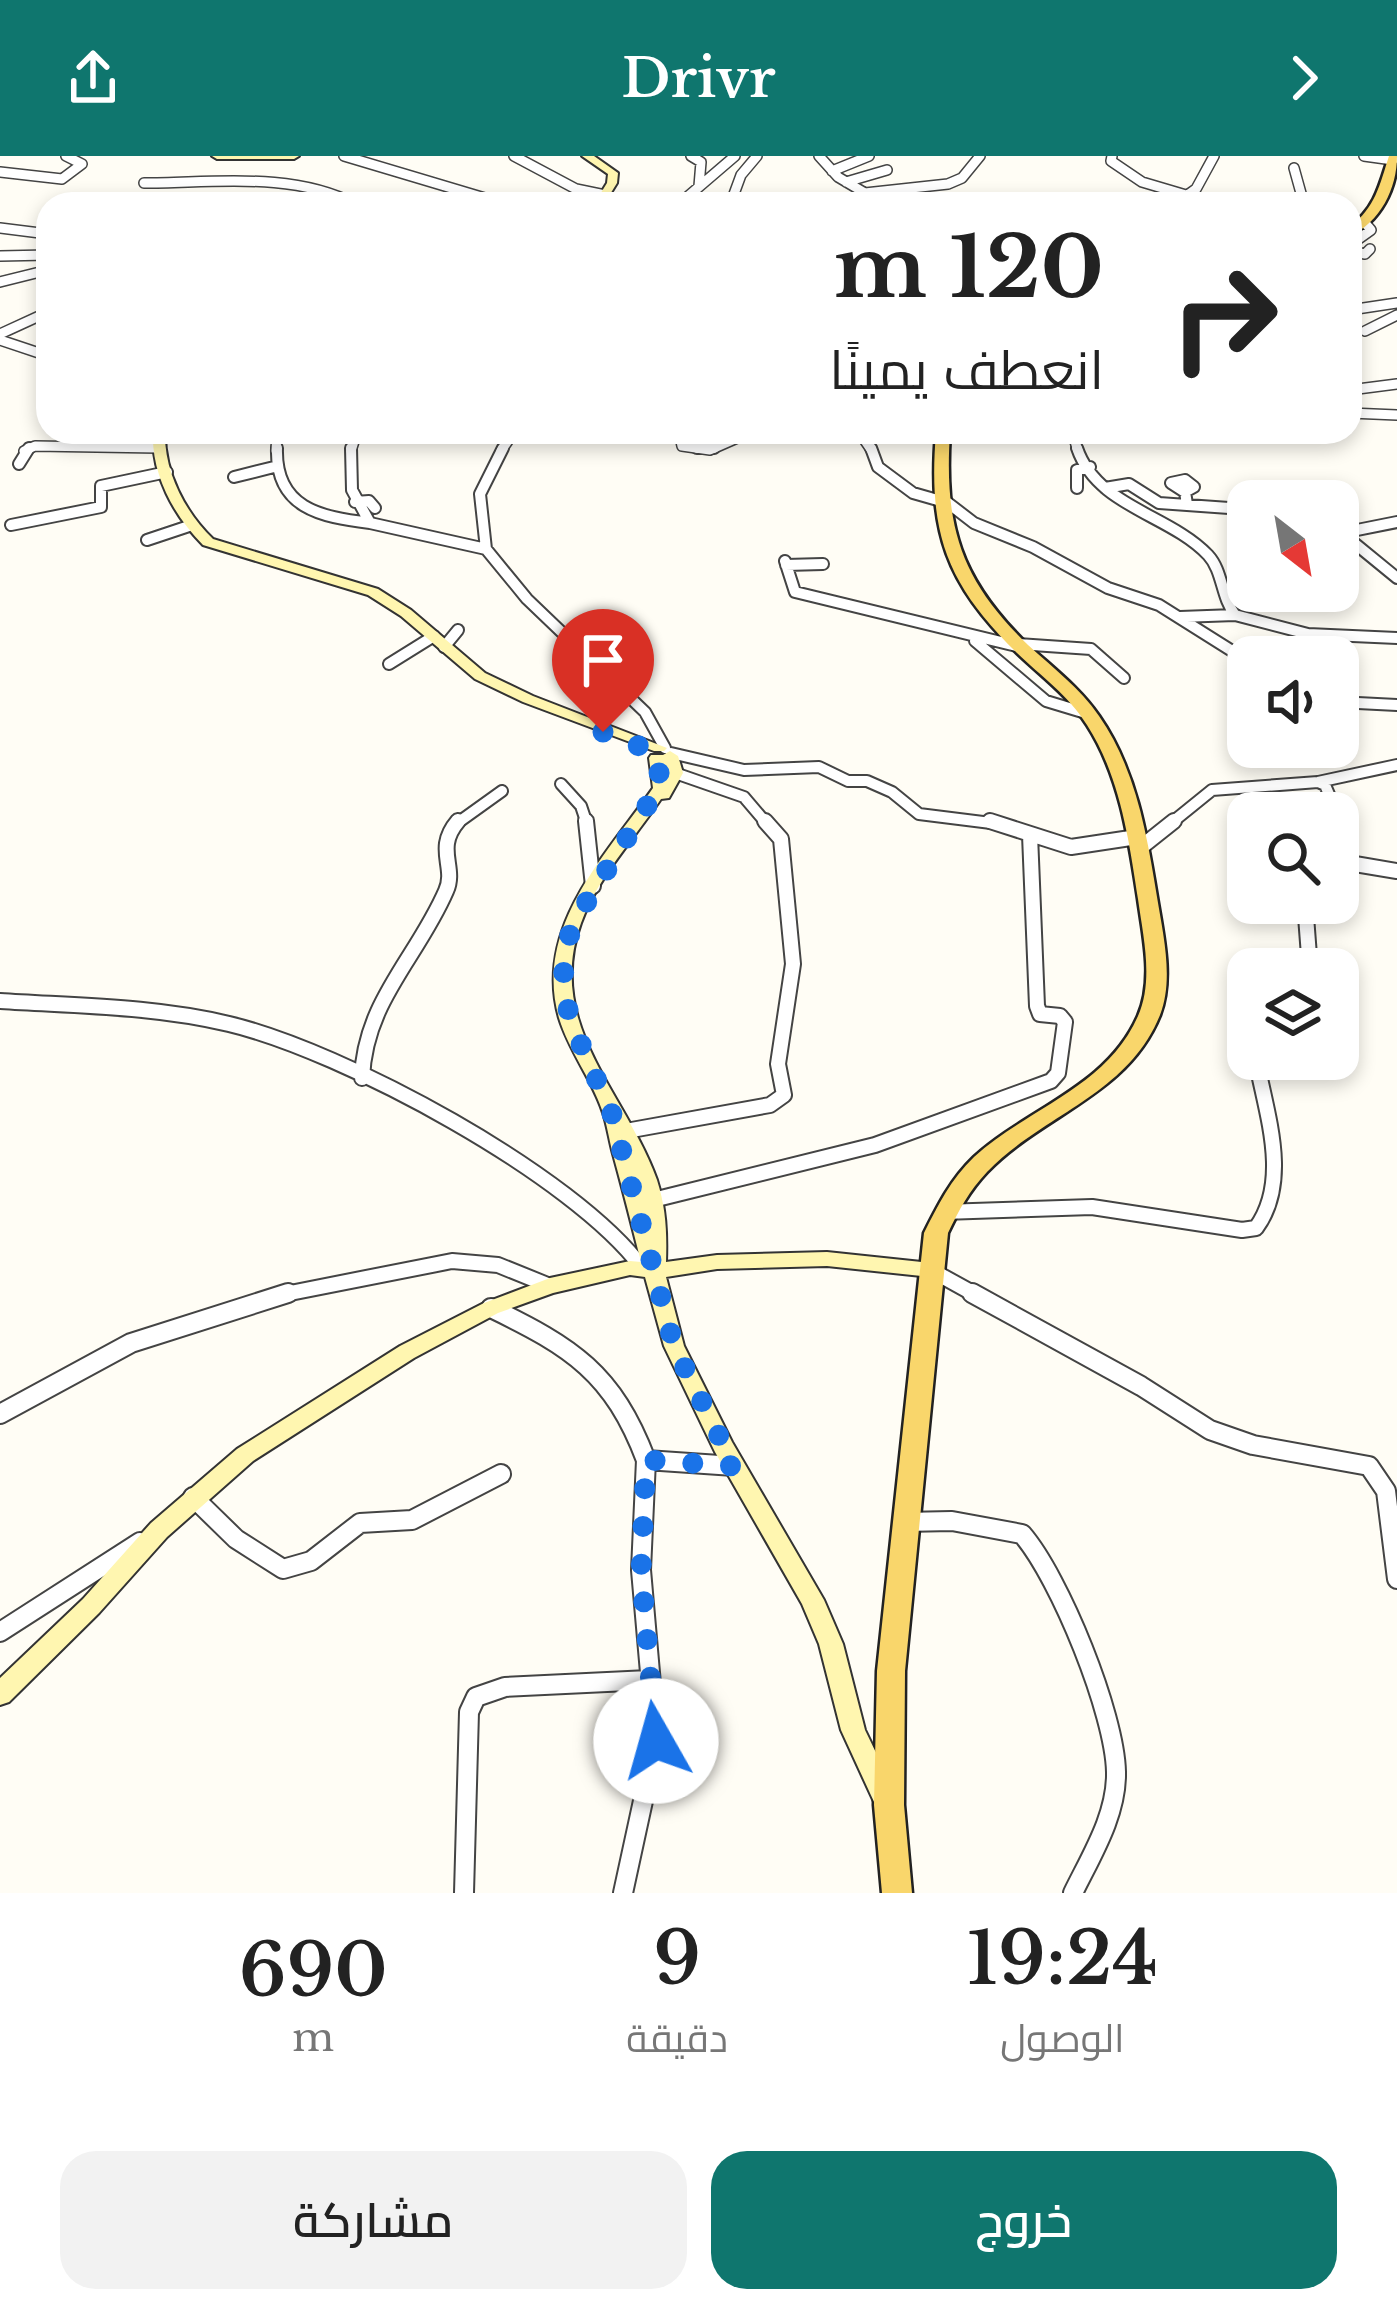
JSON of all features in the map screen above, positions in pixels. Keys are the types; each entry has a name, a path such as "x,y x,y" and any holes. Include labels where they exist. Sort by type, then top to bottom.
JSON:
{"main road":[{"path":"1362,222 1383,201 1383,184 1394,158"},
{"path":"898,1893 889,1805 891,1671 931,1270 943,1212 955,1189 995,1149 1128,1060 1153,1007 1155,985 1153,934 1138,843 1118,772 1089,714 971,590 944,538 938,500 943,444"}],"street":[{"path":"0,172 62,179 82,164 66,156"},
{"path":"217,156 294,156"},
{"path":"344,156 473,192"},
{"path":"514,156 532,162 576,192"},
{"path":"587,156 613,173 605,192"},
{"path":"691,156 701,162 699,186"},
{"path":"692,192 735,156"},
{"path":"735,192 741,175 757,156"},
{"path":"826,163 838,156"},
{"path":"826,163 869,156"},
{"path":"878,192 931,188 962,178 980,156"},
{"path":"1112,156 1111,161 1126,174 1177,192"},
{"path":"1191,192 1214,156"},
{"path":"1364,156 1394,158"},
{"path":"1376,157 1394,158"},
{"path":"826,163 863,192"},
{"path":"1294,168 1301,192"},
{"path":"846,182 887,170"},
{"path":"144,183 276,183 326,192"},
{"path":"0,228 36,232"},
{"path":"1362,252 1369,254"},
{"path":"0,256 36,255"},
{"path":"0,283 36,273"},
{"path":"1362,308 1397,303"},
{"path":"1364,331 1397,315"},
{"path":"0,337 36,319"},
{"path":"0,337 36,351"},
{"path":"1362,388 1397,384"},
{"path":"1362,414 1397,415"},
{"path":"19,464 24,451 35,446 76,444"},
{"path":"159,444 189,526 208,542 238,555 373,592 487,680 664,754 744,797 782,838 793,964 778,1064 784,1095 770,1105 619,1123"},
{"path":"276,444 278,483 304,512 486,549 526,598 630,701 664,754 652,811 640,820 593,886 571,927 562,983 571,1022 657,1199 649,1270"},
{"path":"486,549 490,532 480,510 481,487 507,444"},
{"path":"682,444 698,451 718,444"},
{"path":"866,444 882,472 913,493 938,500 974,523 1177,616 1227,648"},
{"path":"1078,444 1105,488 1209,556 1218,591 1235,615"},
{"path":"365,449 350,446 345,457 356,502 370,523"},
{"path":"234,478 274,467"},
{"path":"1077,488 1077,470 1090,467"},
{"path":"11,525 101,507 101,486 167,472"},
{"path":"1105,488 1129,484 1159,503 1186,498 1227,506"},
{"path":"356,502 369,501 375,508"},
{"path":"434,522 435,536"},
{"path":"1397,522 1342,533 1397,578"},
{"path":"147,540 189,526"},
{"path":"824,564 785,563 795,592 935,624 970,637 1096,649 1112,659 1124,679"},
{"path":"1177,616 1235,615 1308,634 1397,638"},
{"path":"388,664 458,630"},
{"path":"970,637 1046,701 1089,714"},
{"path":"1359,703 1397,705"},
{"path":"664,754 745,770 818,767 848,781 867,782 892,792 919,814 985,819 1071,847 1138,843 1212,790 1318,782 1397,765"},
{"path":"1318,782 1328,792"},
{"path":"561,784 579,798 589,820 593,886"},
{"path":"362,1078 361,1054 371,1014 434,918 450,884 442,857 448,832 468,810 502,791"},
{"path":"657,1199 875,1145 1051,1081 1058,1073 1065,1022 1060,1016 1040,1014 1037,1006 1030,835"},
{"path":"1359,864 1397,871"},
{"path":"0,1001 185,1017 237,1027 362,1078 477,1136 576,1200 649,1270"},
{"path":"943,1212 1092,1207 1242,1230 1256,1228 1271,1210 1276,1184 1259,1080"},
{"path":"619,1123 649,1270 674,1346 734,1466 812,1600 830,1644 853,1730 889,1805"},
{"path":"0,1694 194,1497 295,1421 407,1352 491,1308 550,1286 649,1270 788,1259 874,1262 931,1270 1141,1386 1210,1430 1253,1444 1369,1466 1386,1491 1397,1579"},
{"path":"0,1414 84,1362 166,1330 297,1290 459,1261 495,1264 550,1286"},
{"path":"491,1308 578,1353 604,1374 623,1404 646,1460 641,1570 656,1741 623,1893"},
{"path":"646,1460 734,1466"},
{"path":"194,1497 236,1539 283,1569 311,1561 360,1523 412,1520 502,1474"},
{"path":"904,1522 952,1521 1022,1534 1044,1565 1096,1686 1115,1749 1115,1788 1108,1821 1073,1893"},
{"path":"0,1632 160,1529"},
{"path":"464,1893 469,1712 476,1697 505,1687 649,1680"}],"route":[{"path":"603,732 652,751 662,782 571,927 562,983 571,1022 612,1114 674,1346 734,1466 646,1460 641,1570 656,1741"}]}
